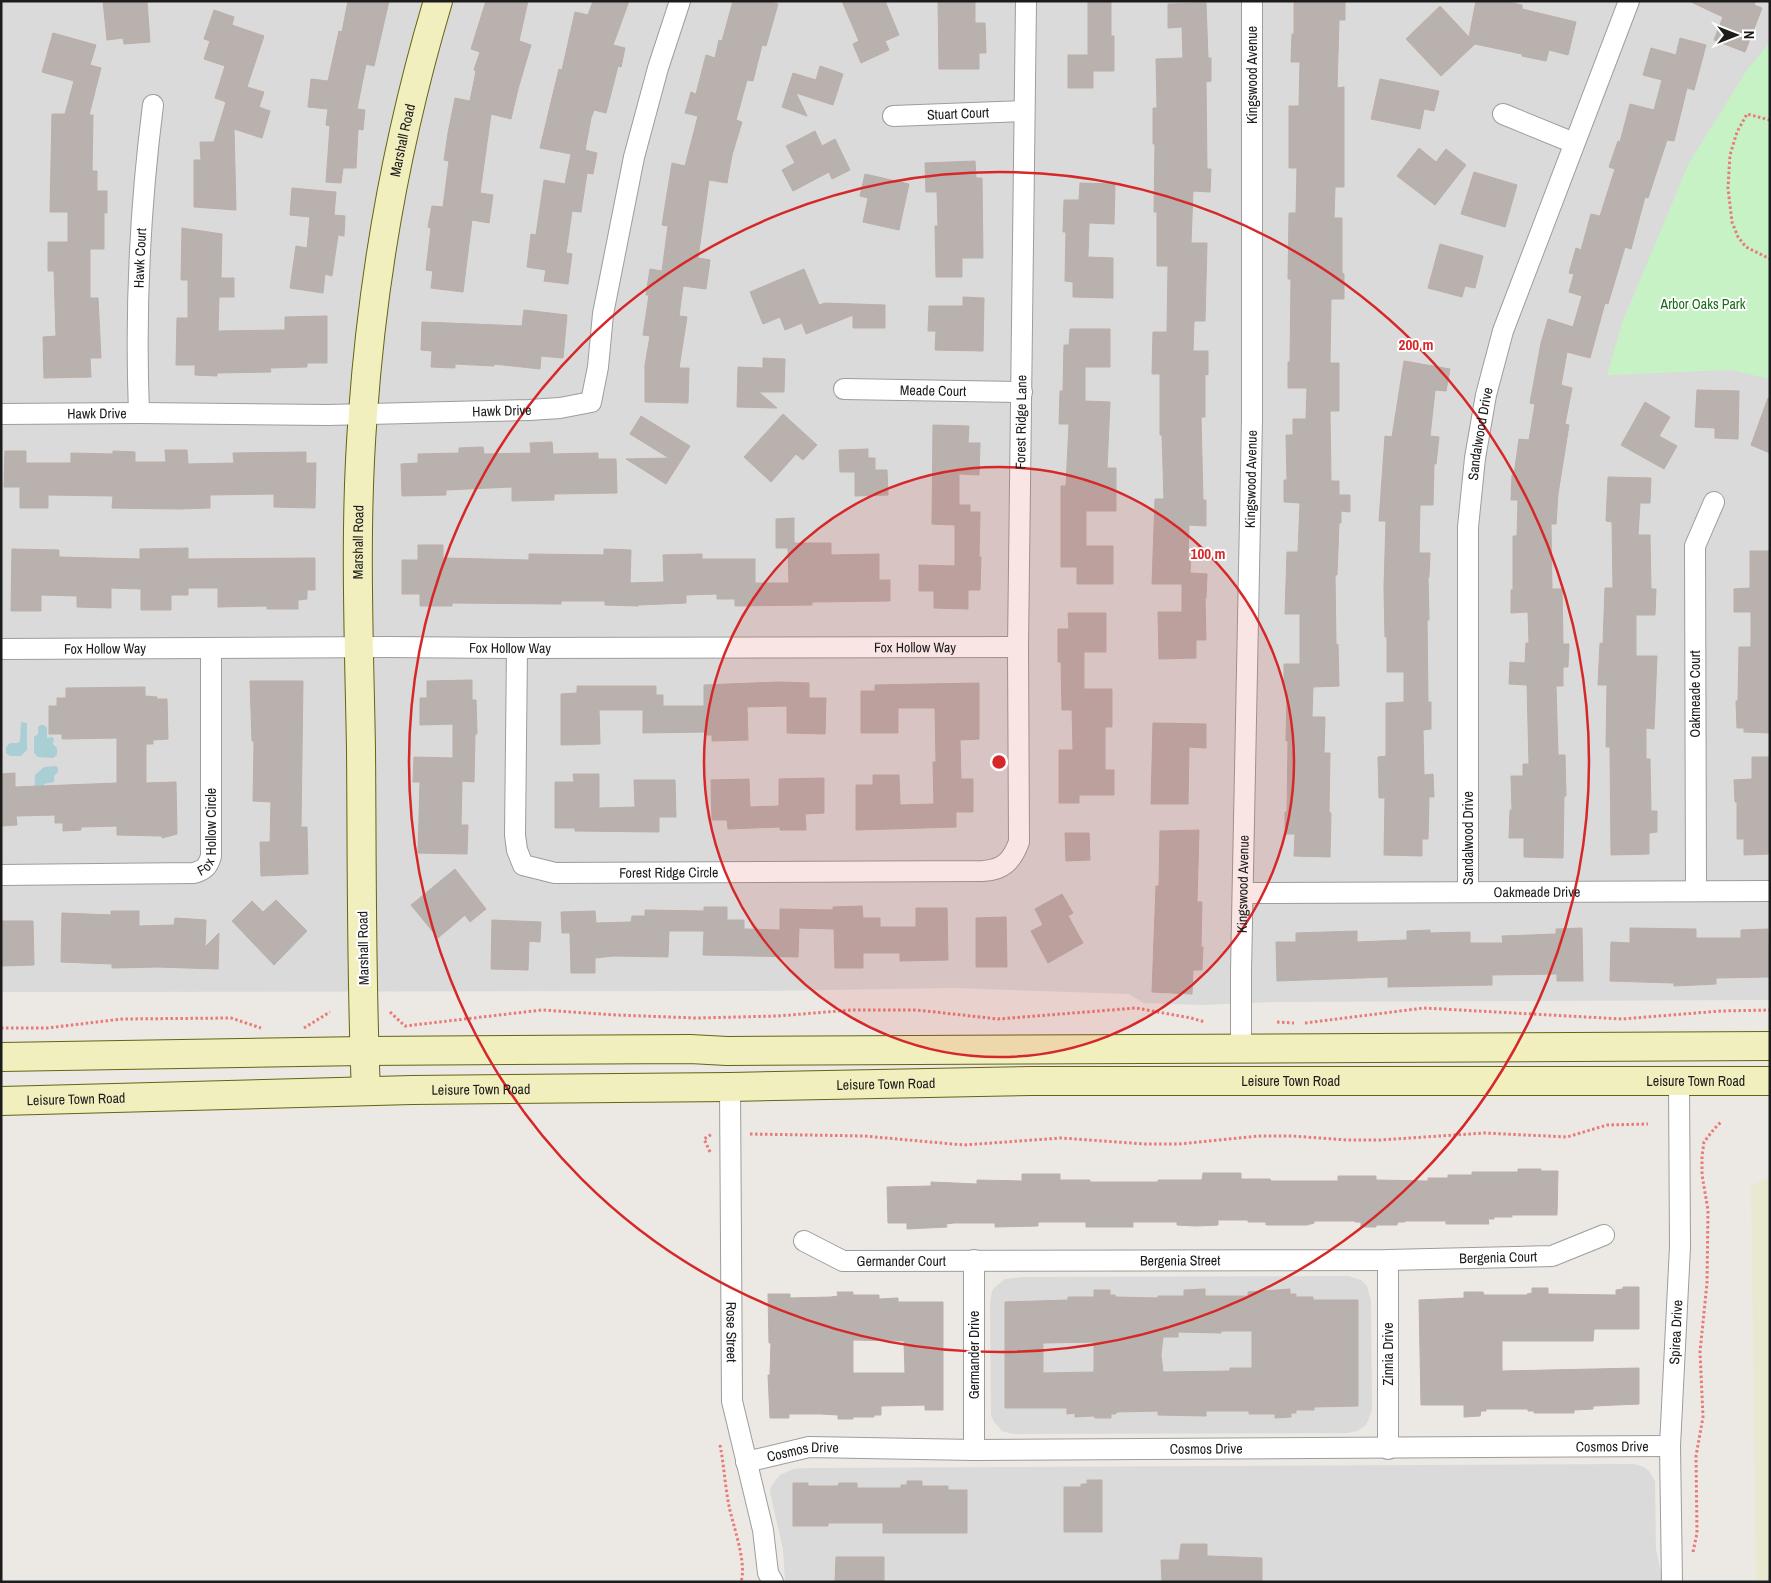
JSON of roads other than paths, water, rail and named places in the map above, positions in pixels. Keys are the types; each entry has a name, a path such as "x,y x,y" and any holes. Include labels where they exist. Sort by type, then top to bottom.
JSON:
{"main road":[{"name":"Marshall Road","path":"366,1092 358,565 362,414 374,305 384,239 412,98 438,1"},
{"path":"1,1057 364,1051 680,1049 737,1051 1770,1046"},
{"path":"1031,1081 1209,1067 1219,1063 1242,1048"},
{"path":"1678,1082 1685,1070 1702,1065 1770,1059"},
{"name":"Leisure Town Road","path":"1,1101 366,1092 1031,1081 1770,1081"}],"street":[{"name":"Hawk Drive","path":"1,414 328,415 529,410 560,408 591,402 598,366 604,314 634,157 658,68 680,1"},
{"name":"Forest Ridge Lane","path":"1019,842 1018,647 1026,1"},
{"name":"Kingswood Avenue","path":"1242,1048 1252,419 1252,1"},
{"name":"Sandalwood Drive","path":"1468,892 1468,527 1475,458 1486,395 1503,331 1629,1"},
{"name":"Hawk Court","path":"139,413 138,311 147,151 153,105"},
{"name":"Stuart Court","path":"892,116 1024,111"},
{"path":"1503,114 1574,143"},
{"name":"Meade Court","path":"844,389 1022,392"},
{"name":"Oakmeade Court","path":"1696,891 1694,546 1714,502"},
{"name":"Fox Hollow Way","path":"1,649 1018,647"},
{"name":"Fox Hollow Circle","path":"1,875 194,873 203,870 209,865 211,856 211,648"},
{"name":"Forest Ridge Circle","path":"517,648 515,835 517,850 523,865 555,873 994,871 1015,854 1019,842"},
{"name":"Oakmeade Drive","path":"1243,893 1770,891"},
{"name":"Spirea Drive","path":"1672,1582 1670,1446 1680,1247 1678,1082"},
{"name":"Rose Street","path":"730,1087 732,1401 763,1530 768,1579"},
{"name":"Bergenia Court","path":"1388,1260 1552,1256 1604,1235"},
{"name":"Germander Court","path":"804,1240 843,1261 974,1260"},
{"name":"Bergenia Street","path":"974,1260 1388,1260"},
{"name":"Germander Drive","path":"974,1260 974,1450"},
{"name":"Zinnia Drive","path":"1388,1260 1388,1448"},
{"name":"Cosmos Drive","path":"746,1462 809,1447 974,1450 1670,1446"}],"water":[{"path":"21,722 27,723 27,750 21,756 10,756 6,753 6,747 10,743 18,743 20,741"},
{"path":"41,725 47,728 47,738 53,737 54,739 53,744 57,748 57,755 53,758 38,757 34,753 34,737 38,734 38,727"},
{"path":"56,766 58,772 54,776 54,782 44,784 44,797 34,795 35,775 44,767"}],"park label":[{"name":"Arbor Oaks Park","path":"1703,304"}]}
